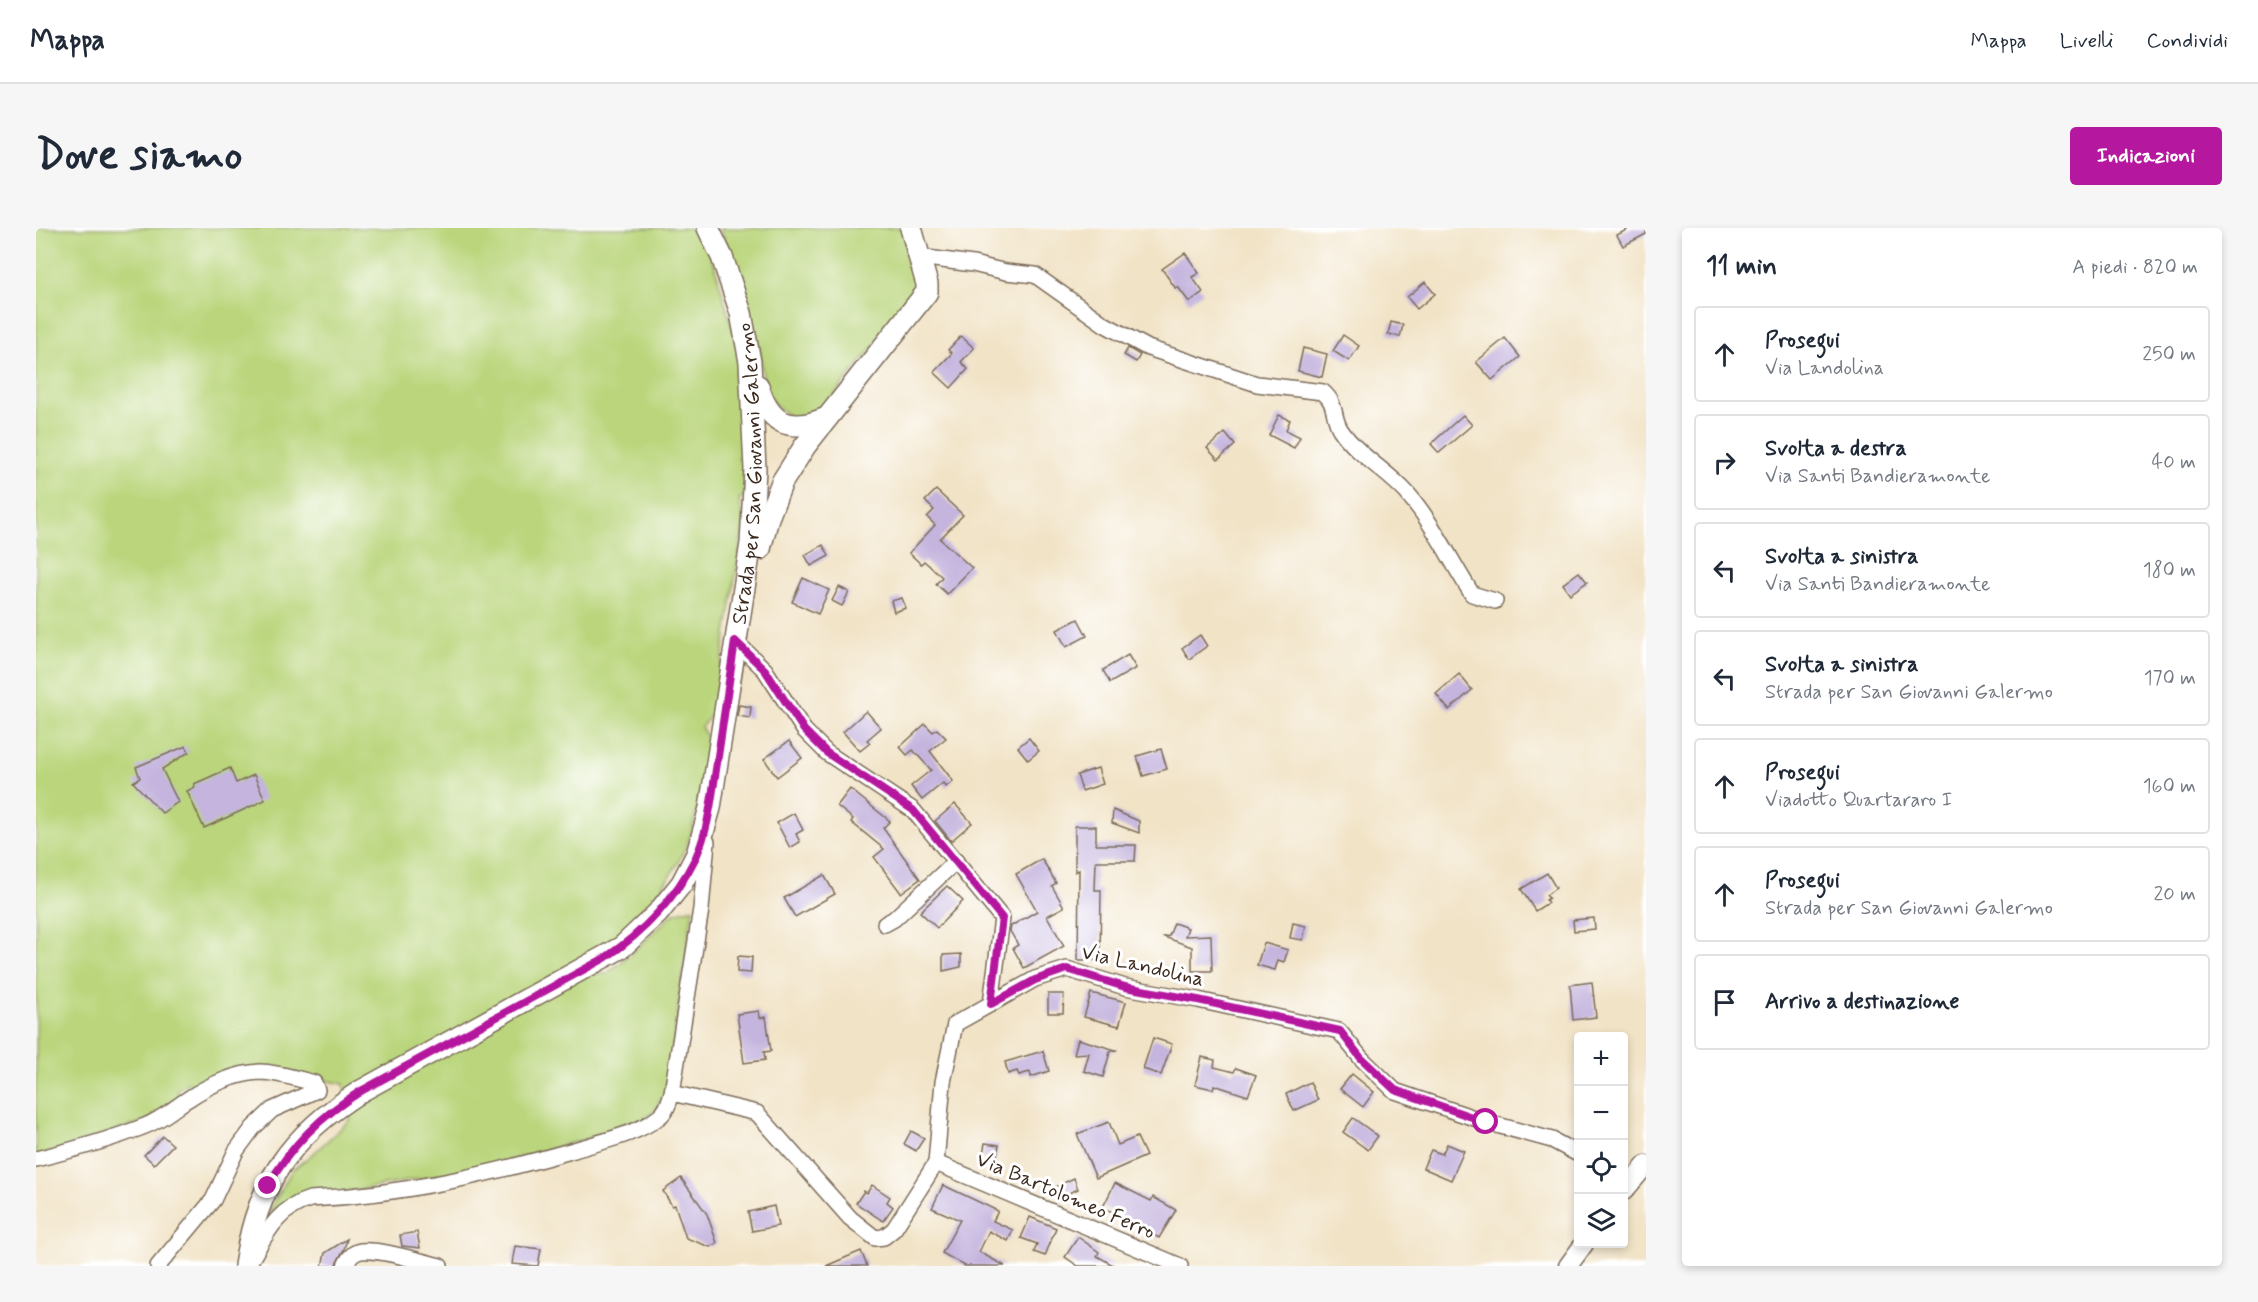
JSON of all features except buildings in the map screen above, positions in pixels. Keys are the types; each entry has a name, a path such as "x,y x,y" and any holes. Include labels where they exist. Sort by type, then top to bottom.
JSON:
{"main road":[{"name":"Strada per San Giovanni Galermo","path":"246,1266 249,1234 268,1186 291,1150 317,1122 335,1107 361,1091 622,947 658,914 682,883 697,854 710,808 753,514 755,431 750,362 741,313 722,257 708,228"},
{"path":"736,636 768,518 782,482 804,446 927,292 917,240"},
{"path":"750,362 762,398 773,416 782,423 812,424 825,419"}],"street":[{"path":"917,240 973,264 1006,272 1035,274 1104,324 1148,348 1257,384 1323,392 1334,405 1340,428 1362,453 1407,493 1472,594 1495,601"},
{"path":"736,636 765,670 804,730 827,753 913,810 1002,918 991,1004"},
{"path":"246,1266 276,1218 298,1203 310,1199 384,1193 497,1172 619,1136 650,1123 660,1116 668,1107 672,1093 701,909 710,808"},
{"path":"885,924 894,919 956,861"},
{"name":"Via Landolina","path":"672,1093 757,1113 850,1218 874,1238 884,1237 894,1229 936,1163 943,1082 954,1024 1035,980 1067,969 1125,987 1198,1000 1340,1031 1361,1058 1395,1090 1486,1122 1552,1140 1574,1152"},
{"path":"36,1159 75,1149 147,1125 197,1094 233,1078 261,1072 314,1083 317,1090 272,1110 253,1128 236,1151 213,1200 158,1266"},
{"name":"Via Bartolomeo Ferro","path":"936,1163 1179,1266"},
{"path":"1628,1184 1646,1165"},
{"path":"1568,1266 1581,1248"},
{"path":"345,1266 350,1257 361,1251 440,1266"}],"green space":[{"path":"36,228 699,228 714,264 740,355 747,494 739,499 741,511 745,514 714,712 701,727 710,742 690,837 678,863 656,897 614,940 595,974 606,974 630,955 674,913 693,908 666,1090 655,1111 645,1118 617,1130 494,1165 353,1191 297,1195 268,1213 292,1170 350,1120 344,1084 266,1069 203,1088 187,1083 177,1090 179,1099 154,1118 36,1157"},
{"path":"720,228 904,228 919,290 821,411 793,420 766,396 760,352 744,288"}],"route":[{"path":"268,1186 291,1150 317,1122 335,1107 605,958 622,947 658,914 682,883 697,854 710,808 735,641 765,670 804,730 827,753 913,810 1002,918 991,1004 1035,980 1067,969 1125,987 1198,1000 1340,1031 1361,1058 1395,1090 1486,1122"}]}
